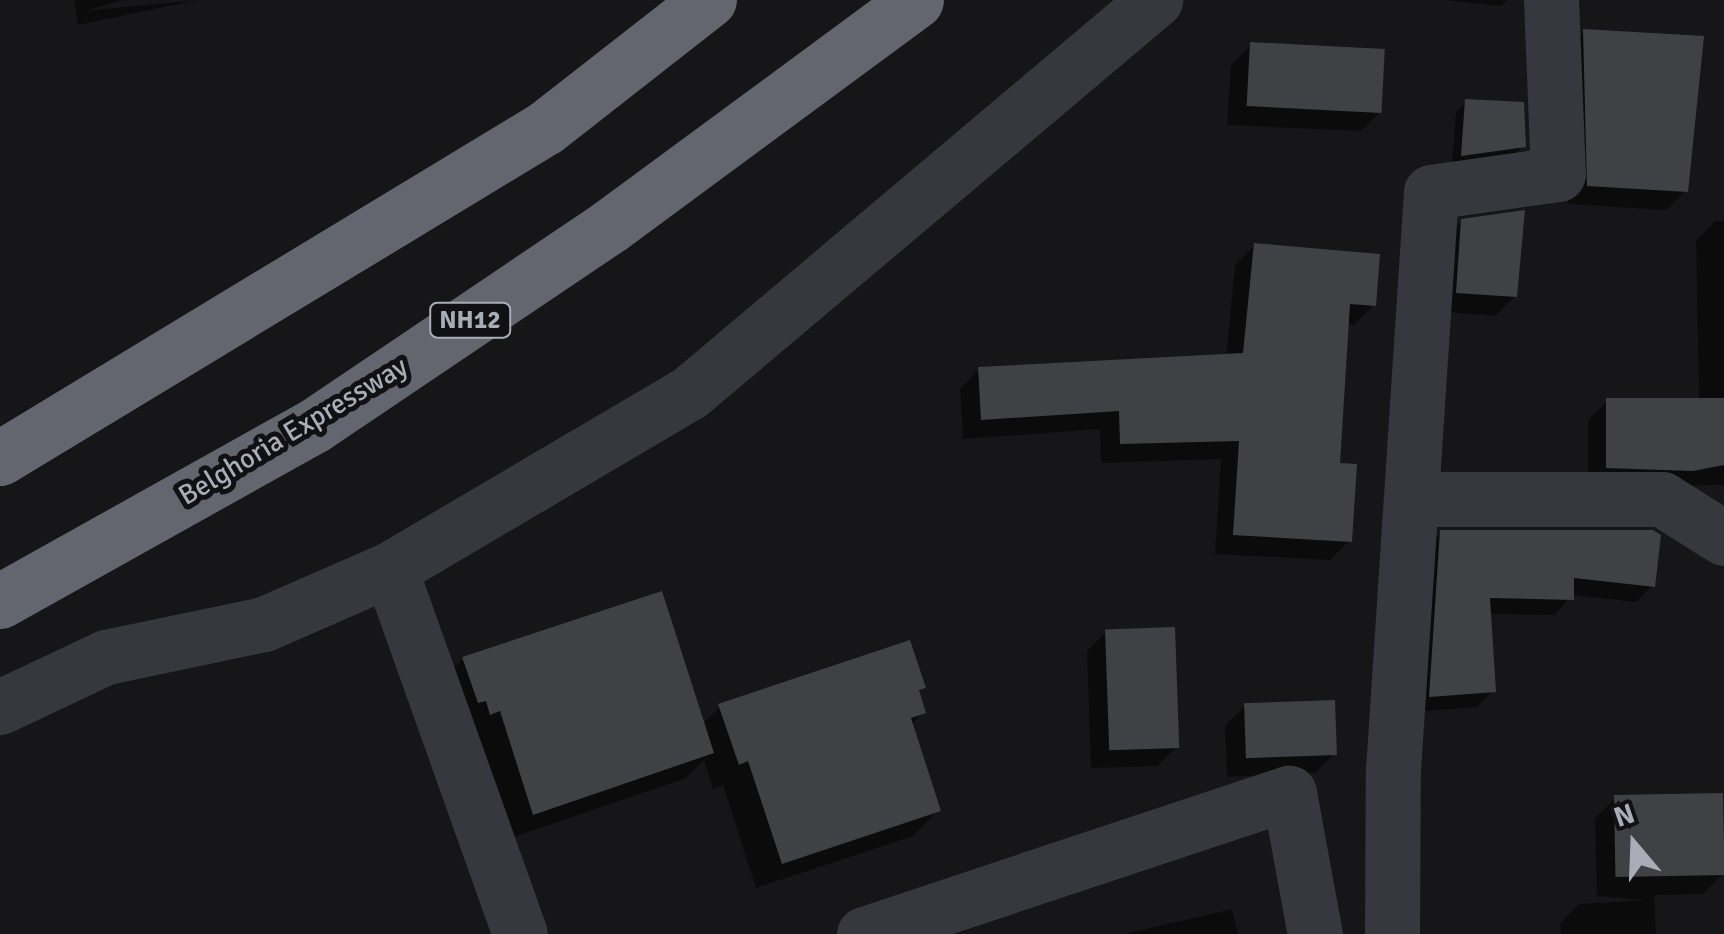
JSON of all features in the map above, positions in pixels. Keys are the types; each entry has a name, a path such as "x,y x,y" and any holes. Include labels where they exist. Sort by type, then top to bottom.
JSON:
{"highway":[{"path":"0,458 544,128 709,0"},
{"name":"Belghoria Expressway","path":"0,601 315,424 610,226 916,0"}],"street":[{"path":"0,707 106,657 264,624 390,570 689,393 1155,0"},
{"path":"1392,934 1392,770 1431,192 1558,174 1551,0"},
{"path":"1411,498 1662,499 1724,538"},
{"path":"390,570 520,934"},
{"path":"864,934 960,919 1290,793 1315,934"}],"building":[{"path":"1583,29 1704,36 1688,192 1587,186"},
{"path":"1250,42 1385,49 1381,113 1247,106"},
{"path":"1465,99 1524,102 1526,147 1461,156"},
{"path":"1525,210 1517,297 1456,293 1461,219"},
{"path":"1254,243 1380,254 1376,306 1350,304 1340,463 1357,464 1352,542 1233,535 1239,441 1120,444 1119,411 981,420 978,367 1243,353"},
{"path":"1606,398 1724,398 1724,465 1693,471 1606,468"},
{"path":"1440,530 1653,530 1661,535 1655,587 1574,578 1574,600 1490,598 1496,692 1429,697"},
{"path":"662,591 714,753 533,815 500,711 490,715 486,701 478,703 462,657"},
{"path":"1175,627 1179,748 1109,750 1105,629"},
{"path":"910,640 926,688 919,690 926,713 911,718 941,811 782,864 748,761 739,765 718,704"},
{"path":"1335,700 1337,755 1246,758 1244,703"},
{"path":"1723,793 1724,875 1615,877 1614,795"}]}
